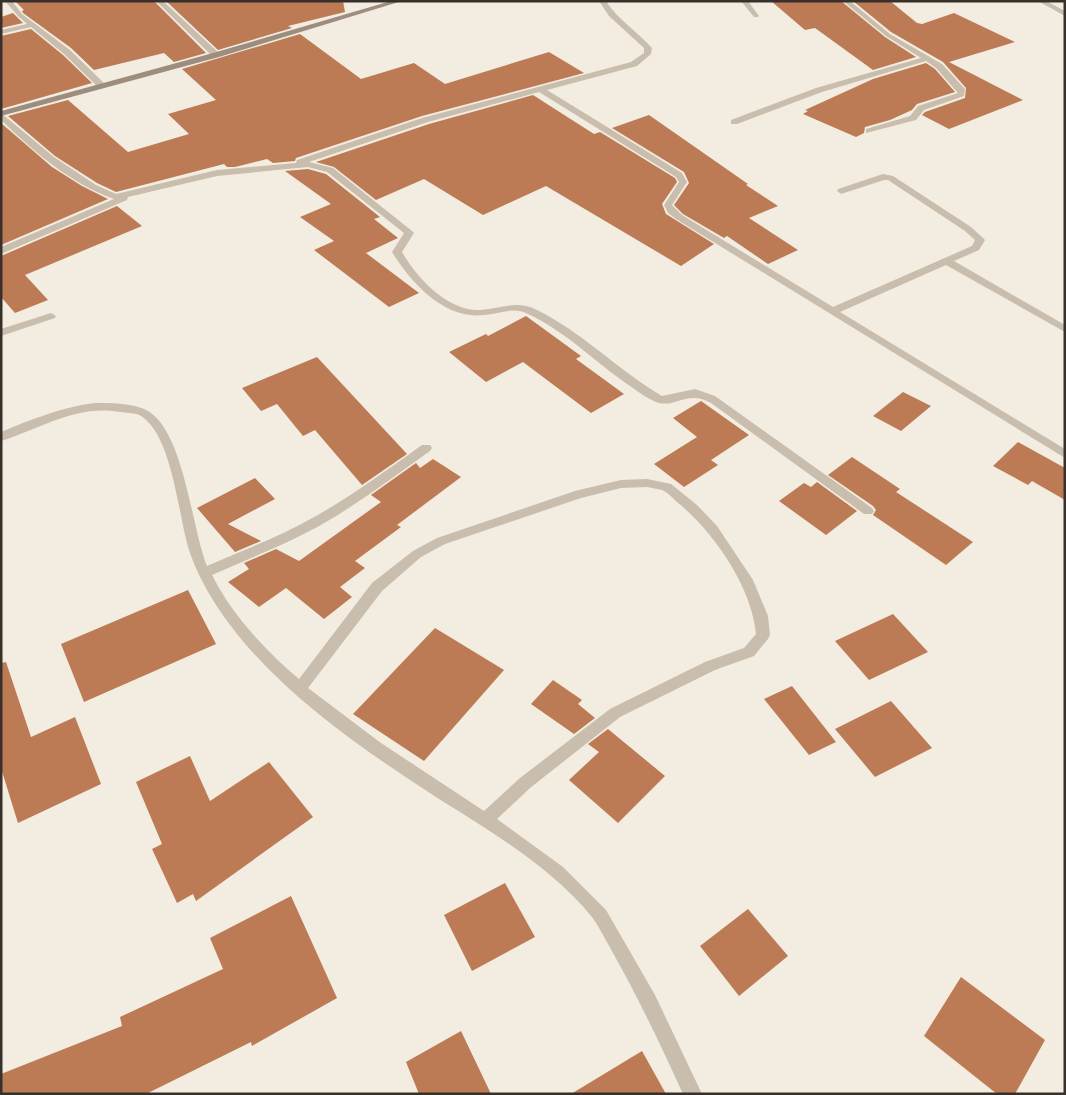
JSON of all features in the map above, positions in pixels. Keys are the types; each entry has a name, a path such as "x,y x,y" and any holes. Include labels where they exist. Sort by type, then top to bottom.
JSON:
{"main road":[{"path":"1,114 101,85 216,55 386,3 399,1"}],"street":[{"path":"8,1 32,25 67,52 101,85"},
{"path":"159,1 216,55"},
{"path":"295,164 425,120 634,64 648,54 648,48 640,39 613,18 602,1"},
{"path":"744,1 756,16"},
{"path":"846,1 888,35 939,66 962,91 961,94 921,108 913,118 869,131"},
{"path":"1041,1 1065,14"},
{"path":"1,32 32,25"},
{"path":"734,122 819,90 928,58"},
{"path":"540,89 679,175 683,182 668,205 671,211 679,217 1065,454"},
{"path":"1,114 25,138 74,175 105,194 114,197 196,177 295,164 308,164 330,170 409,233 397,252 406,268 442,300 466,312 477,314 510,306 521,306 571,335 659,399 666,400 696,393 706,396 726,407 868,511"},
{"path":"833,310 976,248 980,240 968,229 890,178 883,177 841,191"},
{"path":"1,251 73,221 128,195"},
{"path":"947,261 1065,329"},
{"path":"1,333 51,316"},
{"path":"1,437 73,409 110,404 143,413 157,426 169,446 196,553 230,617 264,656 355,732 419,777 486,819 542,858 570,882 599,914 632,969 693,1094"},
{"path":"205,572 280,540 320,520 355,499 426,448"},
{"path":"300,688 377,587 417,554 441,541 579,494 621,484 647,483 667,487 693,508 718,537 748,584 761,616 763,635 749,652 710,666 615,713 525,783 486,819"}],"building":[{"path":"15,1 154,1 206,53 174,62 164,53 94,70 71,48 23,13 22,11 24,10"},
{"path":"166,1 343,1 345,12 288,26 292,28 218,50"},
{"path":"771,1 841,1 885,37 916,57 873,70 815,28 805,30"},
{"path":"853,1 890,1 917,23 922,24 954,13 1015,42 949,62 1023,100 949,129 922,115 925,112 965,98 966,88 943,62 891,32"},
{"path":"13,13 23,23 1,28 1,17"},
{"path":"31,29 63,55 92,83 1,109 1,36"},
{"path":"300,34 361,79 414,63 445,84 549,52 584,73 422,116 296,158 295,161 273,163 267,159 235,167 227,167 224,164 116,192 97,183 55,156 8,116 68,100 128,152 189,134 168,114 216,100 182,69"},
{"path":"926,63 935,69 955,92 917,104 912,110 890,120 865,127 864,133 856,137 803,114 808,111 805,110 873,79"},
{"path":"533,95 594,134 600,132 675,178 677,182 662,204 666,214 714,244 681,266 546,186 483,215 424,179 376,200 334,167 316,162 429,124"},
{"path":"649,115 778,206 749,218 798,250 768,264 727,236 724,238 683,214 674,205 689,183 684,172 612,128"},
{"path":"1,123 52,167 82,186 108,199 1,245"},
{"path":"308,169 326,174 380,217 374,219 398,238 366,253 419,293 389,307 314,250 334,241 300,217 331,204 285,171"},
{"path":"117,206 142,226 25,275 48,300 15,313 1,297 1,256"},
{"path":"526,316 581,356 576,359 624,394 591,413 523,362 486,382 449,352 486,334 488,336"},
{"path":"317,357 407,454 362,485 315,430 303,436 277,404 261,411 242,388"},
{"path":"903,392 931,406 901,431 873,416"},
{"path":"701,401 749,435 711,460 718,465 684,487 654,464 697,437 673,418"},
{"path":"1018,442 1065,468 1065,500 1032,481 1028,485 993,466"},
{"path":"852,457 900,489 896,492 973,542 946,565 873,515 876,510 873,506 828,475"},
{"path":"433,459 461,477 397,525 401,527 355,561 365,568 340,587 352,597 324,619 286,588 259,607 228,582 249,569 244,563 276,549 299,561 381,502 371,495 416,463 420,468"},
{"path":"255,478 275,499 228,524 261,541 235,552 197,508"},
{"path":"817,482 857,511 826,535 779,501 804,483 811,487"},
{"path":"188,590 216,644 84,702 61,644"},
{"path":"893,614 928,652 869,680 835,641"},
{"path":"435,628 504,670 424,761 353,714"},
{"path":"6,662 31,737 75,717 101,784 18,823 1,768 1,663"},
{"path":"553,680 582,700 578,704 595,718 574,734 531,704"},
{"path":"792,686 836,742 809,755 764,699"},
{"path":"891,701 932,748 875,777 835,729"},
{"path":"608,729 665,776 618,823 569,780 599,752 588,744"},
{"path":"190,756 210,801 269,762 313,817 196,901 193,894 177,903 152,849 162,844 136,782"},
{"path":"505,883 535,937 472,971 444,915"},
{"path":"291,896 337,998 252,1046 251,1042 146,1094 1,1094 1,1074 122,1026 120,1017 223,969 210,938"},
{"path":"748,909 788,956 739,996 700,946"},
{"path":"961,977 1045,1040 1015,1094 997,1094 924,1036"},
{"path":"461,1031 491,1094 419,1094 406,1062"},
{"path":"642,1051 666,1094 571,1094"}]}
